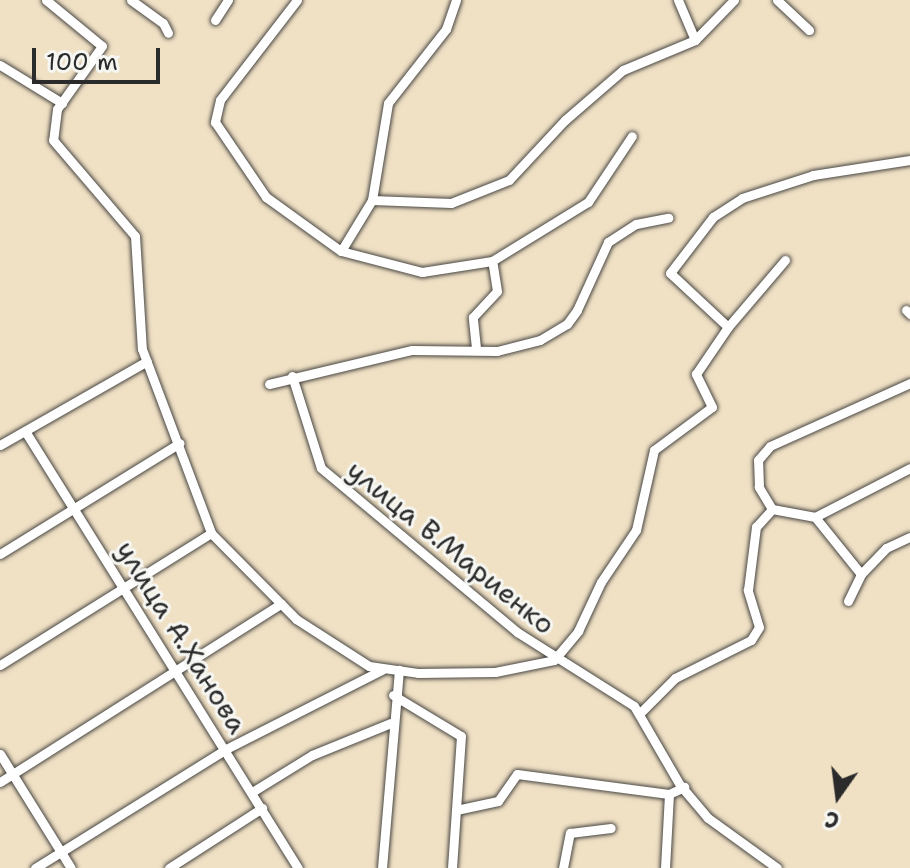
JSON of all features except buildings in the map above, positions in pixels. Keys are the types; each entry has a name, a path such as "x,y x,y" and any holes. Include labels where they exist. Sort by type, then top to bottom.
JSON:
{"street":[{"path":"46,0 102,46 62,103 51,129 53,140 135,236 147,361 211,533 281,604 369,666 399,670 495,672 554,660 578,631 601,582 636,530 654,450 712,407 696,374 728,327 785,260"},
{"path":"131,0 163,23 168,33"},
{"path":"215,20 228,0"},
{"path":"297,0 220,100 215,122 266,197 341,251 422,272 492,261 588,202 632,136"},
{"path":"341,251 372,200 388,103 446,29 456,0"},
{"path":"678,0 695,40"},
{"path":"372,200 451,203 490,191 519,172 565,120 623,70 695,40 734,0"},
{"path":"777,0 809,30"},
{"path":"0,65 62,103"},
{"path":"728,327 670,273 713,217 742,198 813,175 910,160"},
{"path":"269,384 292,376 354,367 412,350 476,348 497,351 557,332 577,310 596,258 608,242 636,224 668,218"},
{"path":"476,348 473,317 498,284 492,261"},
{"path":"0,445 147,361"},
{"name":"улица В.Мариенко","path":"292,376 321,468 554,660 640,713"},
{"path":"910,383 770,446 758,460 759,487 772,509 815,517 910,468"},
{"name":"улица А.Ханова","path":"25,431 73,509 127,587 298,868"},
{"path":"0,554 180,443"},
{"path":"772,509 756,527 748,590 759,627 751,640 675,678 640,713 684,787 708,818 777,868"},
{"path":"815,517 861,574"},
{"path":"0,665 211,533"},
{"path":"848,601 861,574 886,548 910,537"},
{"path":"0,782 281,604"},
{"path":"35,868 226,749 385,668"},
{"path":"382,868 393,695 399,670"},
{"path":"393,695 461,736 452,868"},
{"path":"252,792 312,755 391,723"},
{"path":"0,754 71,868"},
{"path":"456,810 498,801 517,774 669,794 684,787"},
{"path":"665,868 669,794"},
{"path":"169,868 262,808"},
{"path":"563,868 570,833 611,828"}]}
